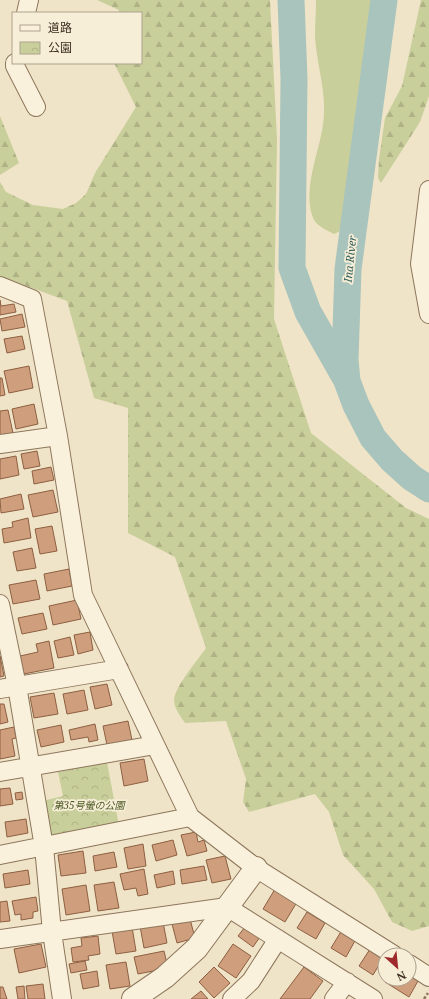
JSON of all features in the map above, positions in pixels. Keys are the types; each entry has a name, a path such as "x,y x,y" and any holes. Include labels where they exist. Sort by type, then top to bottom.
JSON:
{"street":[{"path":"26,12 29,0"},
{"path":"10,64 36,107"},
{"path":"429,190 420,264 429,314"},
{"path":"0,286 32,299 58,436 83,595 190,817 256,868 381,947"},
{"path":"0,444 58,436"},
{"path":"0,609 8,688 30,767 44,847 52,932 62,999"},
{"path":"8,688 119,669"},
{"path":"0,772 155,745"},
{"path":"0,855 190,817"},
{"path":"134,999 165,977 196,948 256,868"},
{"path":"0,939 227,907 373,999"},
{"path":"232,999 251,981 278,939"},
{"path":"417,969 429,977"},
{"path":"334,999 347,982"}],"path":[{"path":"424,999 429,991"}],"green space":[{"path":"97,0 270,0 277,139 274,319 311,433 406,508 429,519 429,926 412,931 392,922 374,889 343,855 329,812 315,794 249,812 243,802 246,779 226,721 185,723 176,709 174,703 175,694 182,681 206,648 175,557 128,533 128,408 94,398 67,301 0,276 0,182 6,192 33,205 63,209 76,203 86,194 95,173 136,107 114,64 142,64 142,12 118,12 119,10"},
{"path":"316,0 376,0 370,65 350,209 340,231 334,234 321,227 313,219 309,194 324,119 322,83 315,37"},
{"path":"421,0 429,0 429,96 420,122 381,183 378,178 379,159 385,118 402,86"},
{"path":"0,116 19,163 0,175"},
{"name":"第35号螢の公園","path":"107,762 119,826 50,840 42,801 63,796 58,772"}],"building":[{"path":"0,300 1,306 14,304 16,312 0,315"},
{"path":"22,314 25,327 2,331 0,319"},
{"path":"22,336 25,349 7,353 4,339"},
{"path":"29,366 33,388 9,393 4,371"},
{"path":"0,378 2,378 5,395 0,396"},
{"path":"34,404 38,424 16,429 12,409"},
{"path":"8,410 13,433 0,435 0,411"},
{"path":"37,451 40,466 24,469 21,454"},
{"path":"16,456 19,475 0,479 0,459"},
{"path":"51,467 54,480 34,484 32,471"},
{"path":"53,490 58,512 33,517 28,495"},
{"path":"21,494 24,509 1,513 0,499"},
{"path":"28,518 31,538 4,543 2,529 13,527 12,522"},
{"path":"52,526 57,551 40,554 35,529"},
{"path":"32,548 36,568 17,571 13,552"},
{"path":"69,569 72,586 47,591 44,574"},
{"path":"36,580 40,599 13,604 9,585"},
{"path":"77,600 81,619 53,625 49,606"},
{"path":"43,613 47,629 22,634 18,618"},
{"path":"90,632 93,650 78,654 74,635"},
{"path":"70,637 74,655 58,658 54,641"},
{"path":"49,641 54,668 24,674 20,656 38,652 36,644"},
{"path":"0,656 4,676 0,677"},
{"path":"107,684 112,705 95,709 90,687"},
{"path":"84,690 88,710 67,714 63,694"},
{"path":"54,693 58,714 34,718 30,697"},
{"path":"0,704 4,704 8,722 0,724"},
{"path":"128,721 132,740 107,745 103,726"},
{"path":"95,724 98,740 89,742 88,737 71,740 69,730"},
{"path":"61,725 64,742 41,747 37,730"},
{"path":"14,727 16,738 12,739 15,756 0,759 0,730"},
{"path":"144,759 148,781 124,786 120,763"},
{"path":"10,788 13,804 0,806 0,789"},
{"path":"22,792 23,799 16,800 15,793"},
{"path":"26,819 28,833 7,837 5,822"},
{"path":"196,832 198,842 204,840 207,851 187,856 181,835"},
{"path":"173,840 177,855 156,861 152,845"},
{"path":"143,844 146,866 128,869 124,848"},
{"path":"83,851 86,873 61,876 58,855"},
{"path":"114,852 117,867 95,871 93,856"},
{"path":"225,856 231,879 212,883 206,860"},
{"path":"204,866 207,880 182,884 180,870"},
{"path":"144,869 148,894 138,896 136,888 124,890 120,874"},
{"path":"28,870 30,884 5,888 3,874"},
{"path":"173,871 175,884 157,888 154,875"},
{"path":"114,882 119,908 98,911 94,885"},
{"path":"86,885 90,911 66,915 62,889"},
{"path":"275,889 297,902 285,922 263,909"},
{"path":"36,897 38,911 33,912 33,918 21,920 21,914 15,915 12,901"},
{"path":"7,901 10,921 0,922 0,902"},
{"path":"307,912 325,923 316,939 297,928"},
{"path":"190,919 195,938 177,943 172,924"},
{"path":"163,922 167,943 144,948 140,926"},
{"path":"248,923 262,934 253,947 238,936"},
{"path":"132,927 136,951 116,954 112,931"},
{"path":"342,930 356,939 346,957 331,948"},
{"path":"98,936 100,954 88,956 89,960 73,962 71,948 82,946 81,938"},
{"path":"41,944 46,967 19,973 14,949"},
{"path":"233,944 251,956 236,978 218,966"},
{"path":"372,946 377,949 377,968 373,975 359,966"},
{"path":"164,951 168,968 138,974 134,957"},
{"path":"85,961 87,970 71,973 69,964"},
{"path":"126,962 130,986 110,989 106,965"},
{"path":"214,967 230,983 214,998 199,982"},
{"path":"304,967 323,981 310,999 280,999"},
{"path":"97,971 99,986 83,989 80,974"},
{"path":"43,984 45,999 28,999 26,986"},
{"path":"24,986 25,999 18,999 16,987"},
{"path":"0,987 3,987 7,999 0,999"},
{"path":"393,987 415,987 409,997"},
{"path":"201,991 208,999 191,999"}],"waterway":[{"path":"291,0 294,79 292,268 308,312 345,377"},
{"name":"Ina River","path":"384,0 348,269 345,360 347,381 356,405 373,438 392,460 412,478 429,489"}]}
